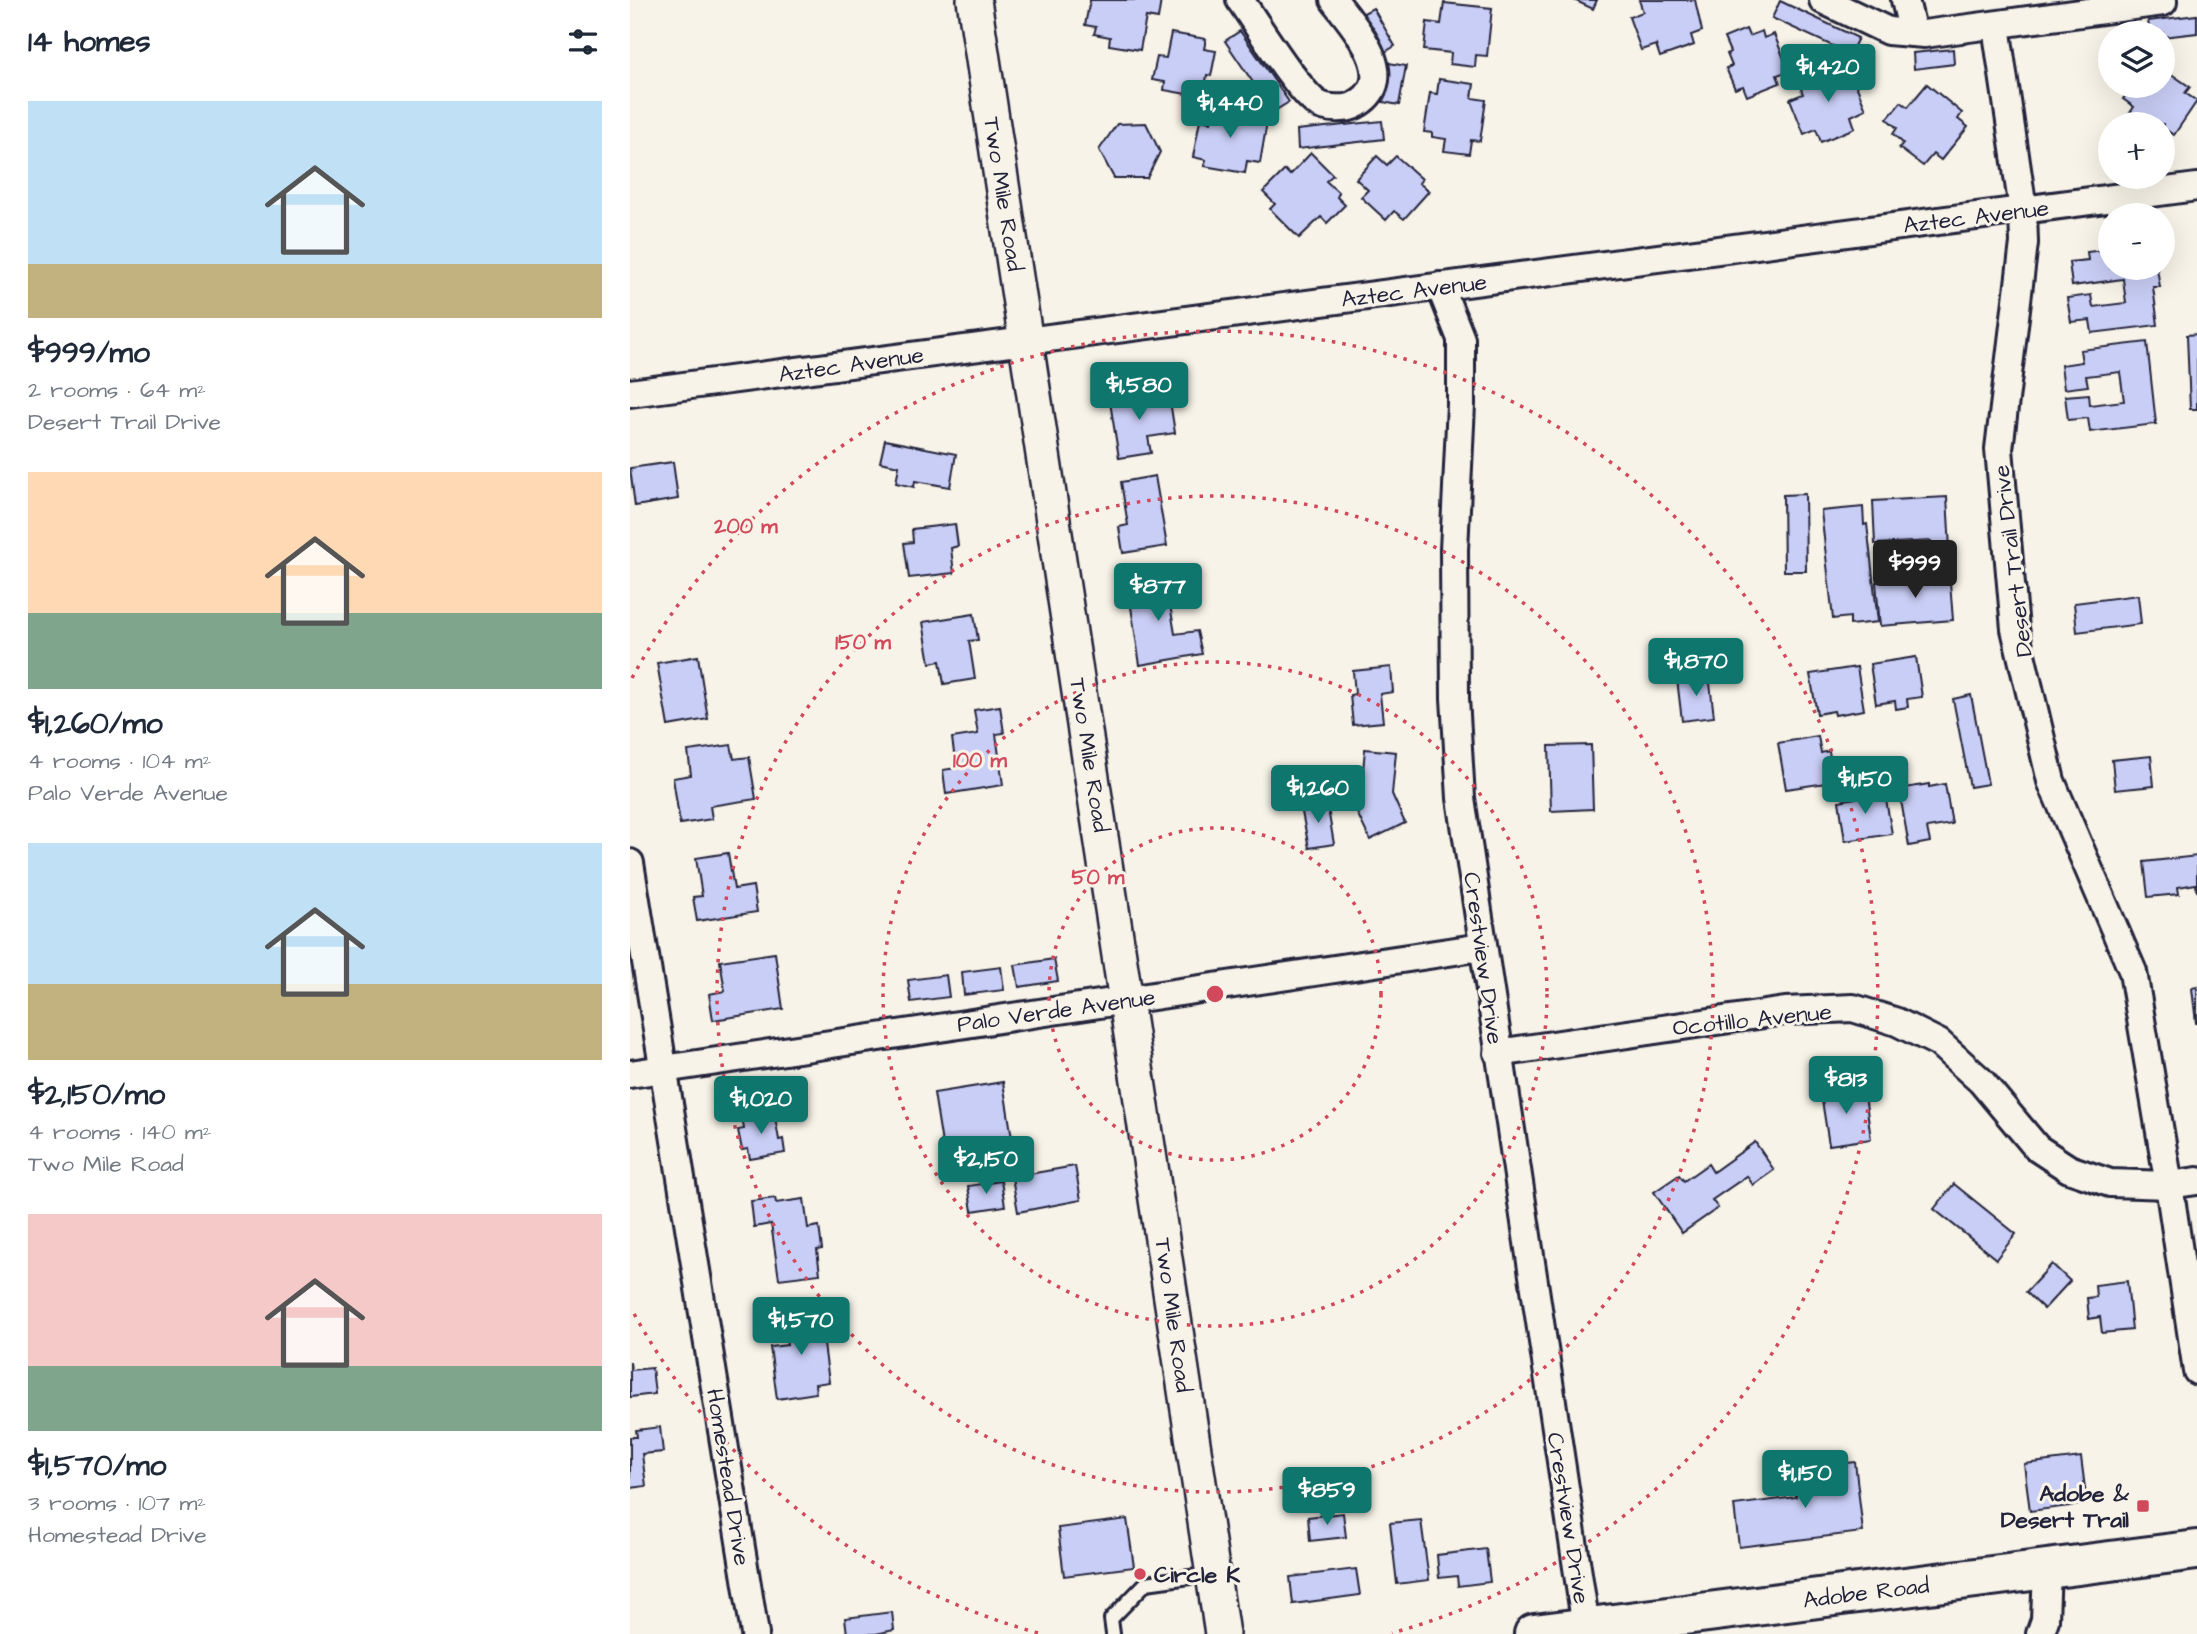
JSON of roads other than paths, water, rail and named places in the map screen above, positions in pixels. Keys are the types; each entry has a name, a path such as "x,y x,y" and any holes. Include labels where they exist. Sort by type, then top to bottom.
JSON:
{"main road":[{"name":"Adobe Road","path":"1534,1634 2197,1550"}],"street":[{"name":"Two Mile Road","path":"974,0 1128,999 1222,1634"},
{"path":"1240,0 1299,84 1318,104 1339,108 1355,105 1370,91 1377,76 1370,50 1334,0"},
{"path":"1823,0 1888,31 1913,33 1996,26 2169,1"},
{"path":"1905,0 1913,33"},
{"name":"Desert Trail Drive","path":"1996,26 2023,210 2024,243 1999,449 2015,629 2051,781 2133,972 2197,1371"},
{"name":"Aztec Avenue","path":"630,393 2197,187"},
{"name":"Crestview Drive","path":"1440,286 1461,339 1461,404 1454,550 1455,698 1461,798 1586,1628"},
{"name":"Homestead Drive","path":"630,863 755,1634"},
{"name":"Palo Verde Avenue","path":"630,1074 1482,947"},
{"name":"Ocotillo Avenue","path":"1498,1053 1785,1011 1853,1008 1897,1022 1939,1043 1981,1081 2037,1148 2069,1168 2110,1183 2169,1185 2197,1181"},
{"path":"2040,1634 2046,1620 2047,1569"}],"lane":[{"path":"1113,1634 1111,1619 1146,1583 1212,1574"}],"place":[{"name":"Adobe & Desert Trail","path":"2143,1506"},
{"name":"Circle K","path":"1140,1574"}]}
